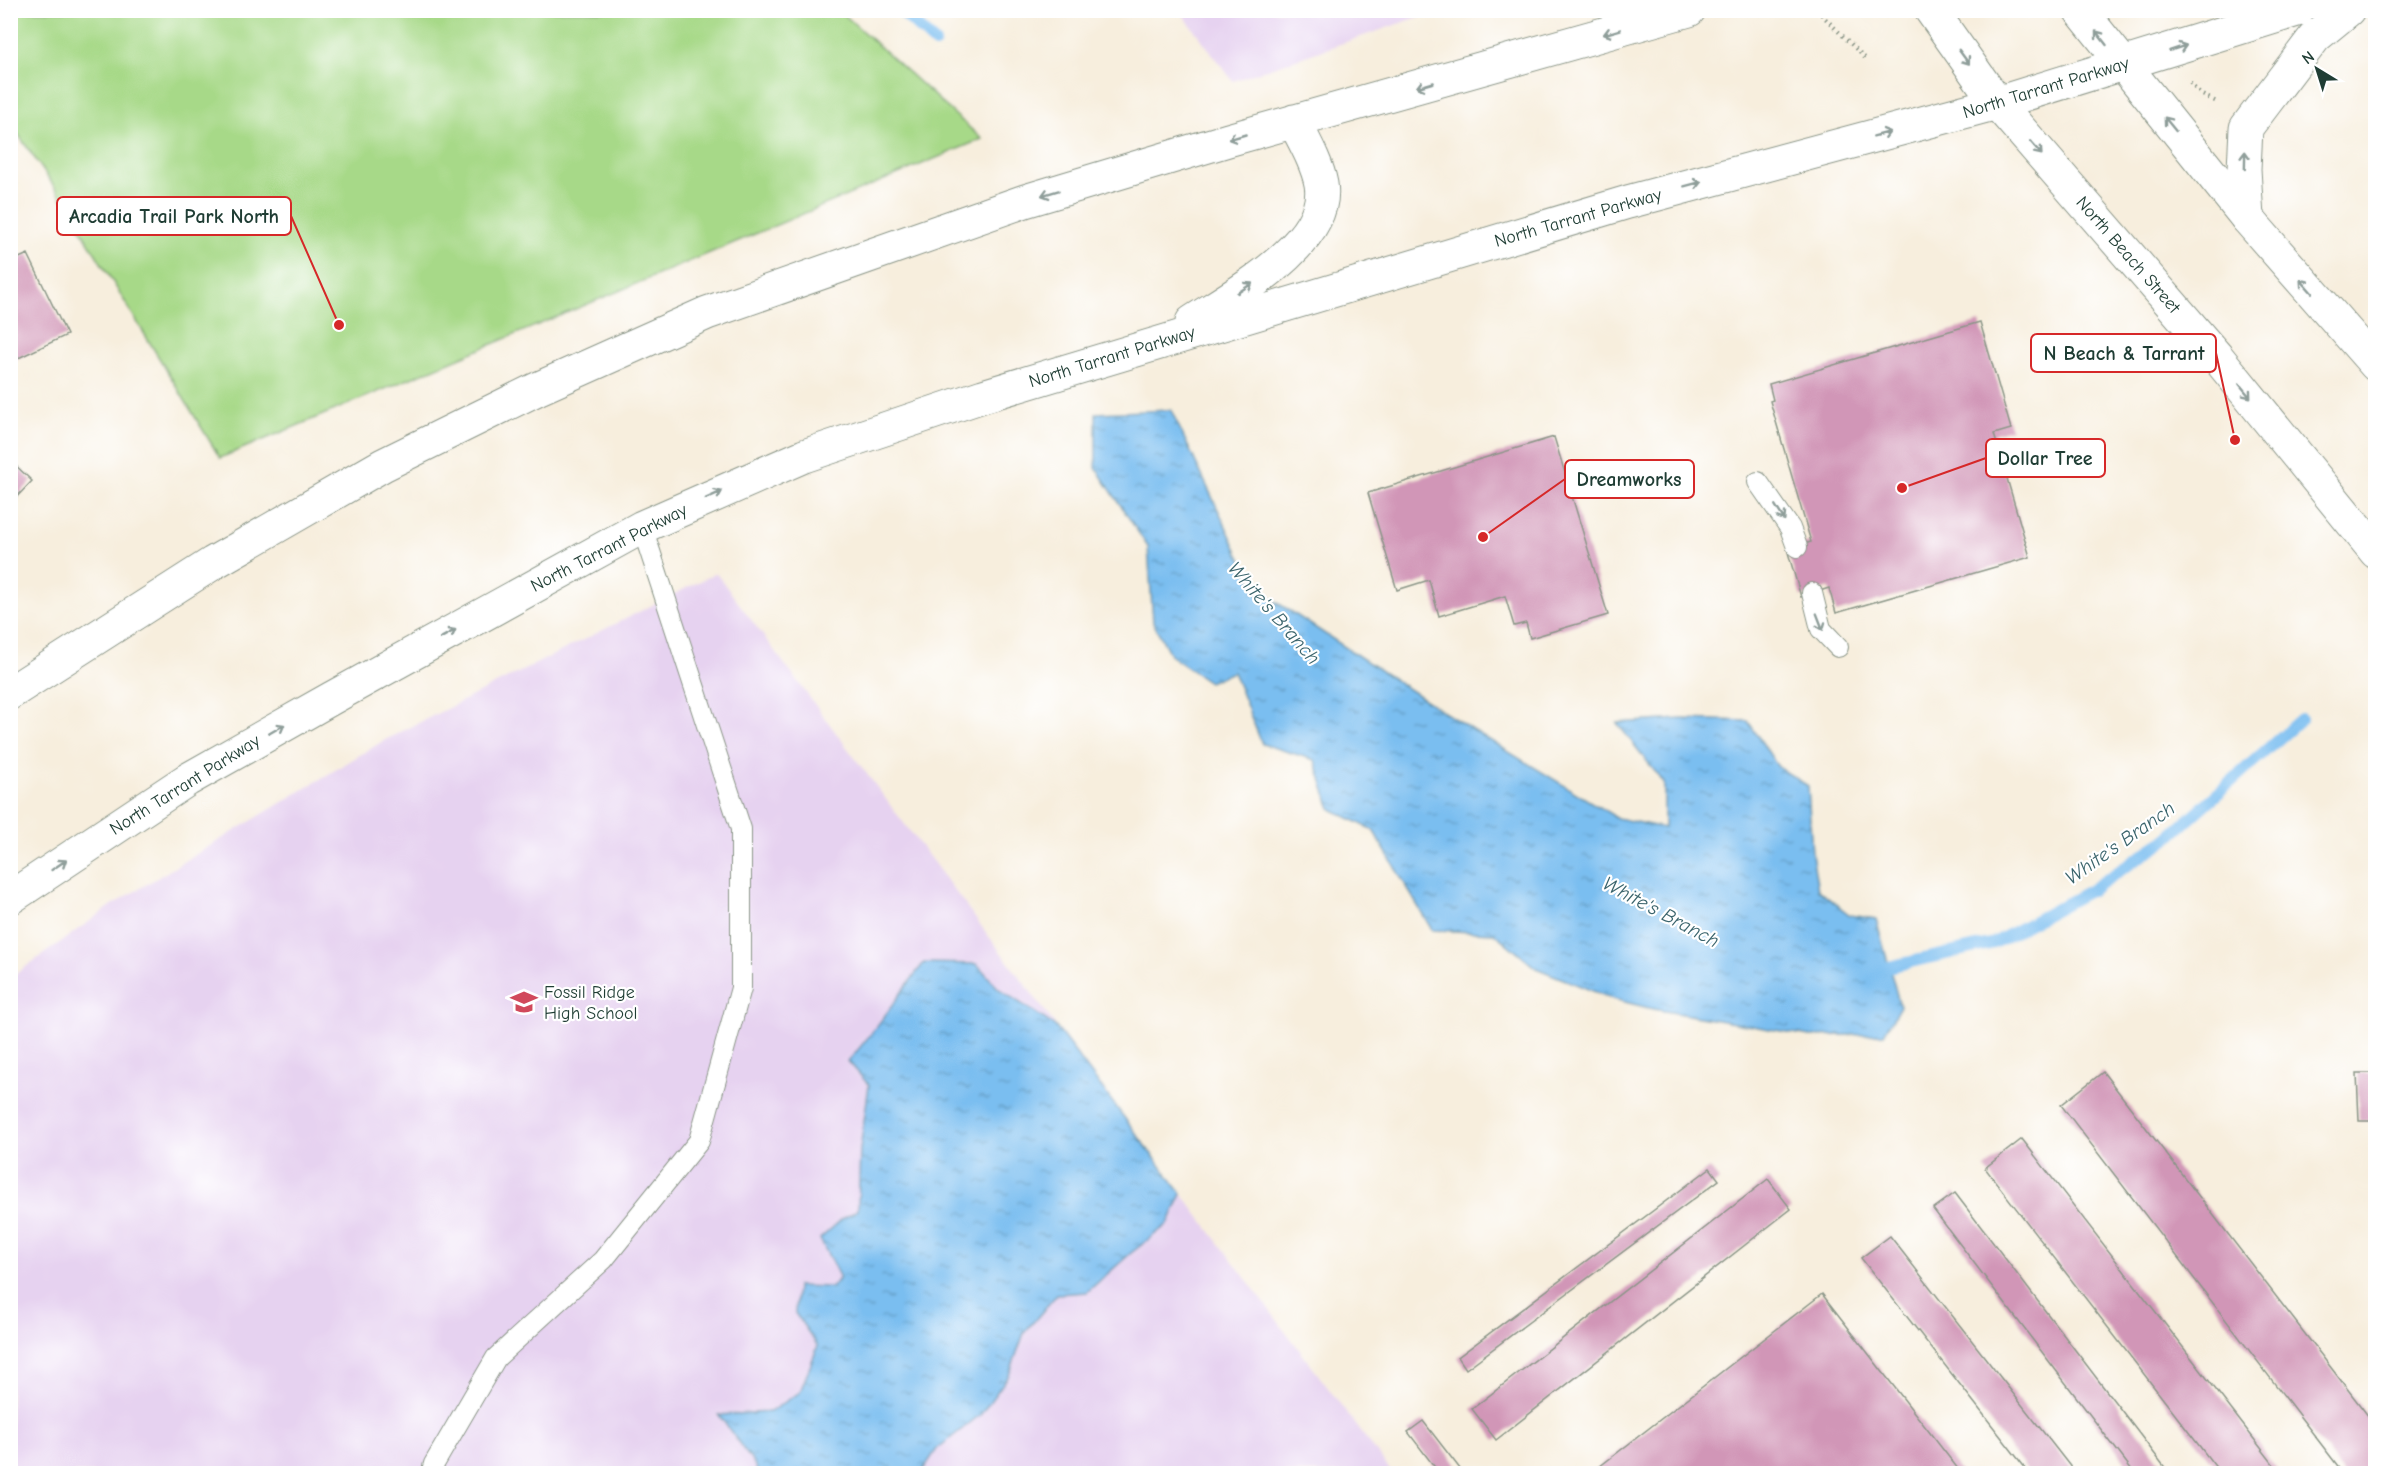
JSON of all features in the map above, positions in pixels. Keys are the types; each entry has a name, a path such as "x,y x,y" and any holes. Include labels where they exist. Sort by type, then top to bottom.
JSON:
{"main road":[{"path":"10,693 213,563 383,465 548,384 707,313 1025,201 1294,121 1689,10"},
{"name":"North Beach Street","path":"1931,10 1997,103 2218,358 2376,552"},
{"path":"2080,10 2122,66 2247,218 2376,365"},
{"name":"North Tarrant Parkway","path":"10,898 187,780 642,527 804,456 983,396 1628,202 1997,103 2296,10"},
{"path":"2247,218 2244,170 2246,128 2316,37 2348,10"},
{"path":"1161,342 1270,271 1306,234 1319,210 1321,185 1312,159 1294,121"}],"lane":[{"path":"1758,482 1790,528 1797,547"},
{"path":"431,1473 434,1464 496,1358 603,1260 699,1141 741,988 741,829 642,527"},
{"path":"1812,593 1821,629 1838,646"}],"path":[{"path":"1817,10 1866,59"}],"shaded area":[{"path":"1180,11 1436,11 1233,81"},
{"name":"Fossil Ridge High School","path":"716,573 1392,1473 11,1473 10,978 114,904 383,741"}],"green space":[{"path":"10,11 840,11 982,139 220,458 58,192 11,124"}],"water":[{"path":"1171,410 1255,588 1442,711 1617,818 1664,828 1664,783 1617,723 1681,719 1748,721 1778,767 1808,786 1812,854 1818,890 1850,915 1876,919 1900,1006 1884,1034 1810,1036 1653,1009 1613,999 1536,968 1494,933 1432,930 1373,830 1331,809 1315,760 1262,744 1233,672 1209,682 1171,656 1153,622 1148,547 1096,468 1096,413"},
{"path":"924,963 977,964 999,989 1055,1026 1182,1194 1168,1224 1087,1292 1057,1294 1024,1333 1009,1375 981,1414 937,1449 921,1473 755,1473 757,1468 719,1415 770,1412 800,1392 818,1346 795,1313 797,1286 831,1287 840,1278 820,1239 842,1219 858,1210 860,1150 869,1085 848,1061"}],"building":[{"path":"28,254 67,335 10,362 10,262"},
{"path":"1980,322 2011,429 1994,434 2030,557 1836,613 1829,588 1801,597 1787,549 1811,542 1770,401 1773,400 1769,384"},
{"path":"1554,437 1608,615 1530,638 1526,623 1514,626 1505,596 1439,616 1429,580 1397,590 1368,493"},
{"path":"10,460 32,481 10,504"},
{"path":"2103,1072 2376,1426 2376,1474 2344,1474 2061,1105"},
{"path":"2357,1073 2376,1073 2376,1121 2359,1121"},
{"path":"2022,1139 2281,1474 2221,1474 1985,1168"},
{"path":"1710,1168 1719,1180 1466,1369 1458,1357"},
{"path":"1768,1179 1791,1209 1496,1440 1472,1409"},
{"path":"1955,1193 2170,1474 2135,1474 1933,1209"},
{"path":"1890,1236 2076,1474 2030,1474 1861,1258"},
{"path":"1822,1294 1962,1474 1590,1474"},
{"path":"1423,1421 1464,1474 1440,1474 1408,1432"}],"waterway":[{"name":"White's Branch","path":"900,10 935,43"},
{"name":"White's Branch","path":"1875,970 1994,943 2091,890 2167,839 2301,719"}],"place":[{"name":"Arcadia Trail Park North","path":"339,325"},
{"name":"N Beach & Tarrant","path":"2235,440"},
{"name":"Dollar Tree","path":"1902,488"},
{"name":"Dreamworks","path":"1483,537"},
{"name":"Fossil Ridge High School","path":"524,1002"}]}
